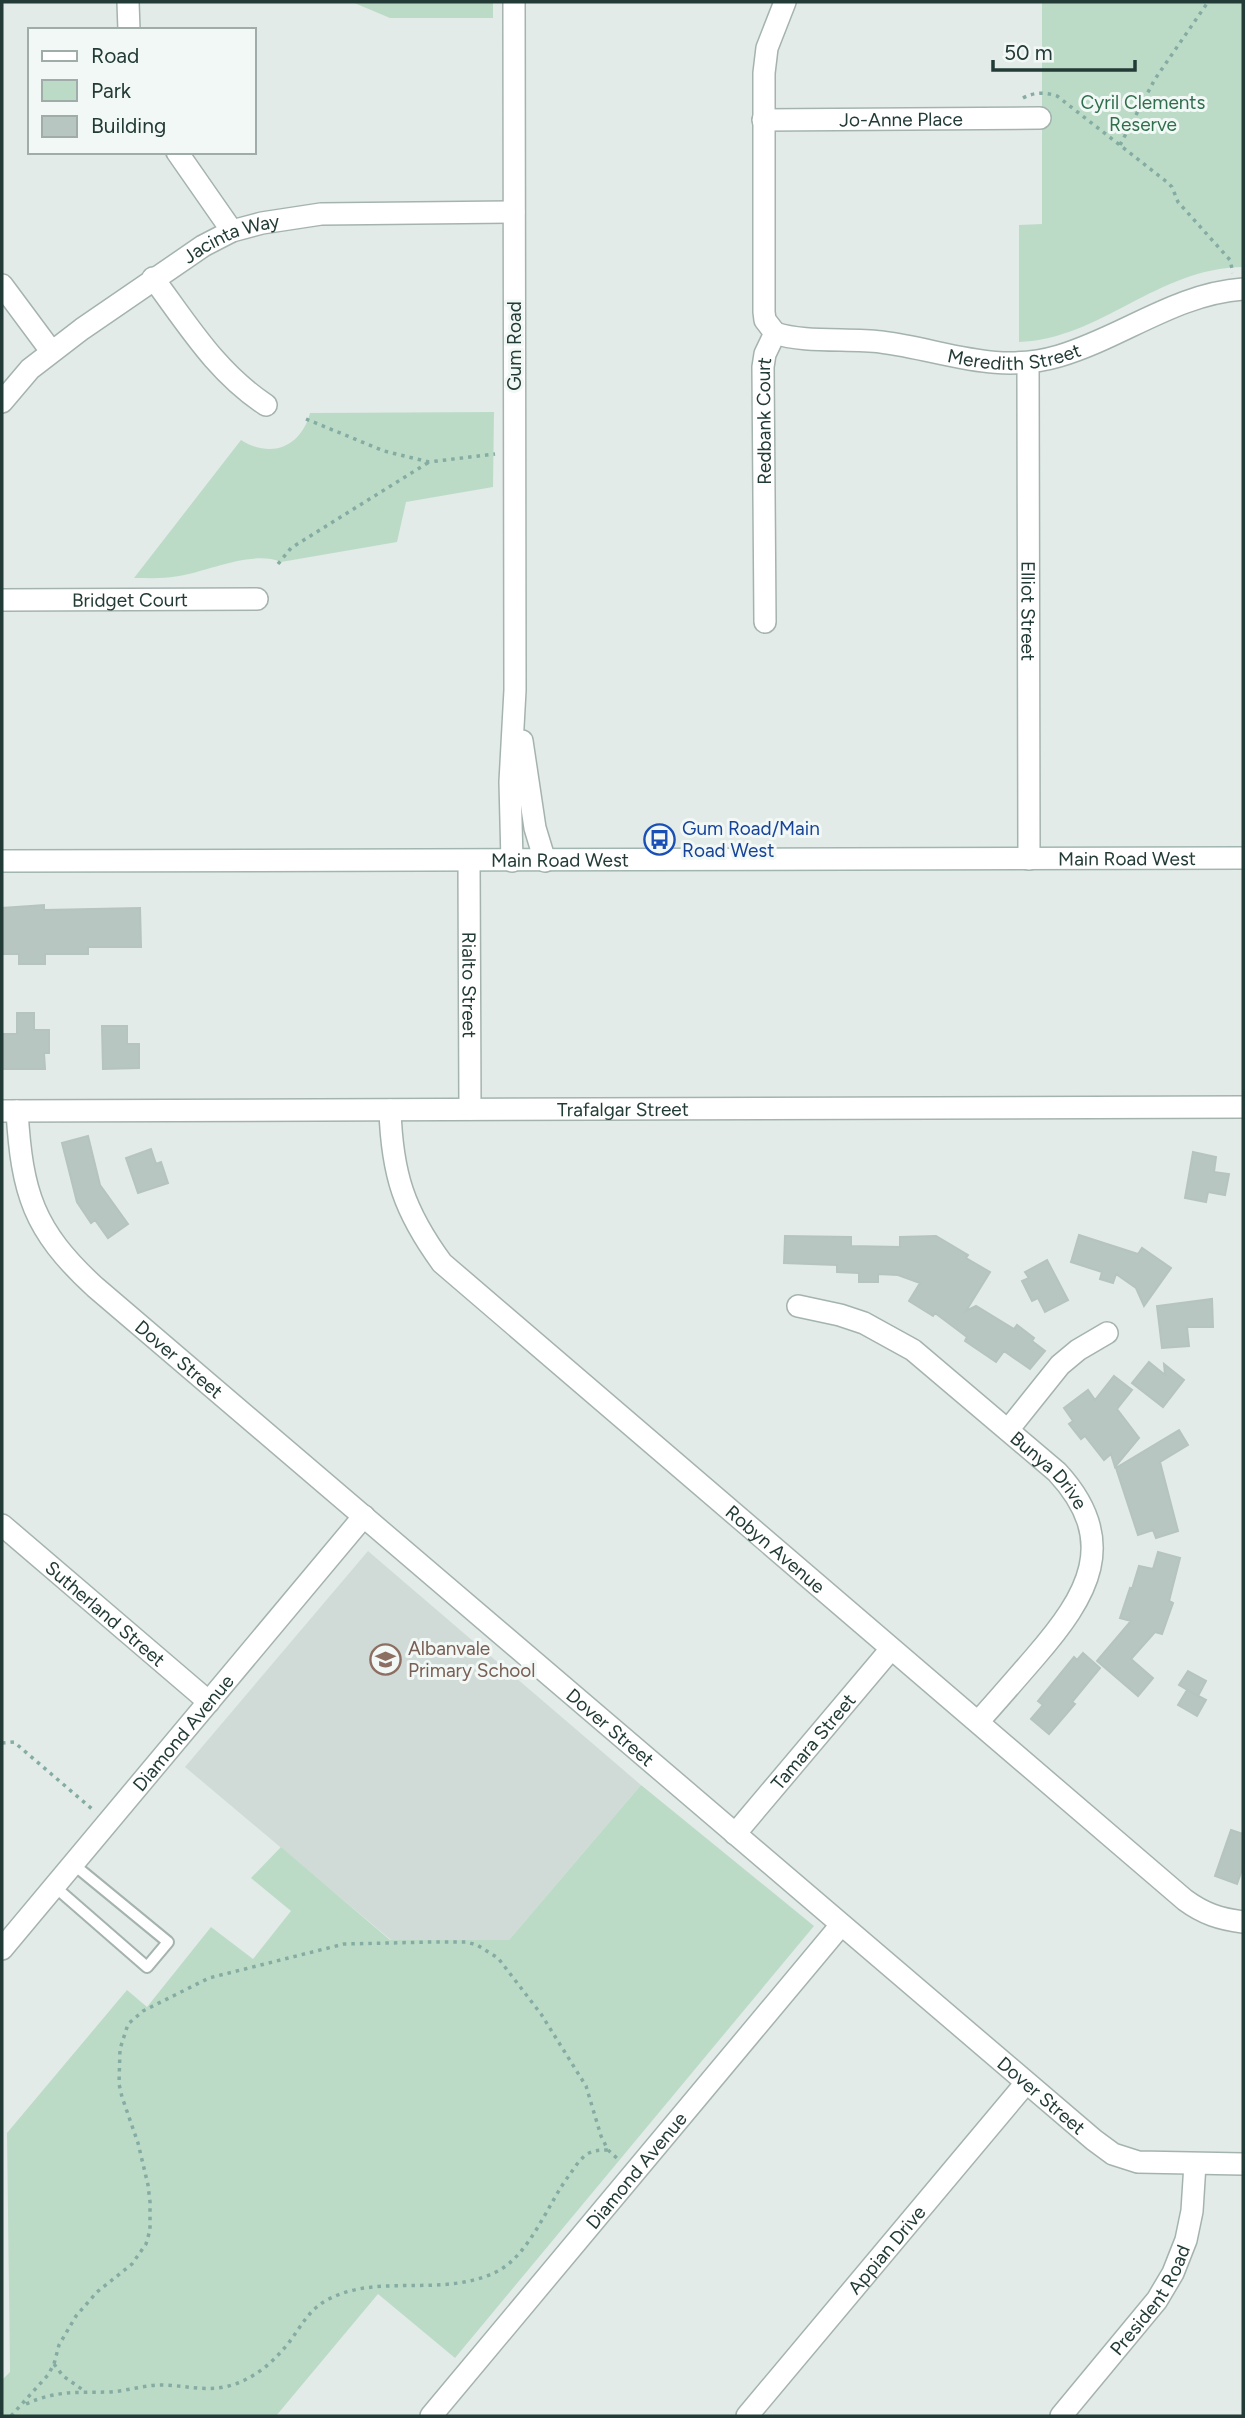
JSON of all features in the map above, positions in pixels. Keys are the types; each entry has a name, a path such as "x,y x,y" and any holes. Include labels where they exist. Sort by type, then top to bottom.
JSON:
{"street":[{"path":"128,2 129,28"},
{"name":"Gum Road","path":"512,861 510,782 515,691 514,2"},
{"name":"Redbank Court","path":"765,622 763,368 765,354 775,333 769,327 764,312 763,120 767,48 785,2"},
{"name":"Jo-Anne Place","path":"763,120 1040,118"},
{"path":"178,154 232,232"},
{"name":"Jacinta Way","path":"2,402 30,369 51,351 153,278 202,246 232,232 262,223 321,214 514,212"},
{"path":"153,278 216,362 242,389 266,405"},
{"path":"2,285 51,351"},
{"name":"Meredith Street","path":"775,333 795,338 880,342 982,362 1028,363 1080,349 1182,302 1239,289"},
{"name":"Elliot Street","path":"1028,363 1029,859"},
{"name":"Bridget Court","path":"2,600 257,599"},
{"name":"Gum Road","path":"515,691 535,828 545,860"},
{"name":"Main Road West","path":"2,862 1243,858"},
{"name":"Rialto Street","path":"469,861 470,1109"},
{"name":"Trafalgar Street","path":"9,1111 1243,1107"},
{"name":"Robyn Avenue","path":"390,1110 391,1143 402,1195 414,1221 442,1263 1185,1900 1201,1912 1219,1919 1243,1922"},
{"name":"Dover Street","path":"9,1111 28,1191 41,1222 61,1253 95,1287 734,1834 1113,2154 1138,2162 1243,2164"},
{"name":"Bunya Drive","path":"798,1306 840,1315 888,1335 913,1350 1057,1472 1073,1489 1084,1509 1089,1528 1090,1569 1085,1588 1055,1634 978,1722"},
{"path":"1008,1430 1060,1365 1078,1350 1107,1333"},
{"name":"Diamond Avenue","path":"2,1949 363,1516"},
{"name":"Sutherland Street","path":"2,1525 209,1702"},
{"name":"Tamara Street","path":"734,1834 891,1649"},
{"name":"Diamond Avenue","path":"431,2416 841,1925"},
{"name":"Appian Drive","path":"747,2416 1026,2083"},
{"name":"President Road","path":"1061,2416 1157,2300 1173,2273 1186,2240 1192,2211 1195,2164"}],"lane":[{"path":"54,1886 146,1967 154,1959 168,1942 73,1864"}],"path":[{"path":"1120,145 1155,79 1208,2"},
{"path":"1021,99 1030,94 1057,96 1172,187 1178,202 1230,260 1239,289"},
{"path":"306,419 384,451 429,461 495,454"},
{"path":"278,564 291,548 429,461"},
{"path":"2,1743 14,1742 92,1809"},
{"path":"11,2416 42,2383 54,2364 59,2345 76,2316 97,2292 132,2264 146,2244 150,2230 150,2202 143,2163 119,2084 123,2034 128,2024 143,2011 182,1989 209,1978 344,1944 433,1941 477,1945 498,1958 541,2014 586,2086 597,2127 608,2150 635,2173"},
{"path":"22,2405 54,2394 84,2390 109,2392 155,2385 202,2389 229,2386 246,2379 275,2359 313,2309 327,2300 344,2293 379,2287 421,2287 469,2282 500,2270 513,2259 534,2233 580,2161 589,2153 608,2150"},
{"path":"54,2364 63,2376 84,2390"}],"shaded area":[{"name":"Albanvale Primary School","path":"368,1551 641,1785 509,1940 391,1940 185,1767"}],"green space":[{"path":"352,2 493,2 493,18 390,18"},
{"name":"Cyril Clements Reserve","path":"1042,2 1243,2 1243,267 1212,270 1183,279 1076,329 1049,338 1019,342 1019,225 1042,224"},
{"path":"494,412 493,487 406,502 397,542 281,562 257,558 244,560 173,577 134,578 241,440 263,449 283,446 300,434 310,413"},
{"path":"641,1785 814,1926 455,2358 378,2294 276,2416 2,2416 2,2380 10,2372 7,2133 127,1990 147,2007 211,1927 253,1959 291,1911 251,1878 281,1847 390,1940 509,1940"}],"building":[{"path":"44,905 44,910 140,908 141,947 88,947 88,954 45,954 45,964 19,964 19,954 2,954 2,908"},
{"path":"17,1013 34,1013 34,1030 49,1030 49,1053 44,1053 45,1069 2,1069 2,1034 17,1034"},
{"path":"102,1026 127,1026 127,1044 139,1044 139,1068 103,1069"},
{"path":"88,1136 100,1185 128,1224 108,1238 95,1220 91,1223 77,1202 62,1143"},
{"path":"151,1149 156,1164 161,1162 168,1183 138,1193 126,1158"},
{"path":"1193,1152 1216,1157 1214,1172 1229,1174 1225,1195 1208,1192 1206,1202 1185,1198"},
{"path":"1079,1235 1138,1254 1142,1248 1171,1268 1144,1306 1136,1288 1116,1274 1113,1283 1100,1279 1102,1272 1071,1262"},
{"path":"785,1236 851,1237 851,1246 900,1247 900,1237 936,1236 990,1272 966,1311 976,1306 1014,1329 1017,1325 1045,1351 1030,1369 1004,1351 996,1362 965,1341 967,1337 935,1313 933,1316 909,1301 920,1283 898,1275 878,1274 878,1282 859,1282 859,1273 837,1272 837,1265 784,1263"},
{"path":"1047,1260 1068,1300 1045,1312 1038,1298 1032,1301 1022,1281 1029,1278 1025,1272"},
{"path":"1212,1299 1213,1327 1187,1327 1189,1346 1162,1348 1157,1306"},
{"path":"1149,1362 1165,1375 1164,1364 1184,1380 1163,1407 1132,1383"},
{"path":"1114,1376 1132,1390 1117,1409 1139,1438 1115,1467 1111,1454 1104,1460 1085,1436 1081,1439 1069,1424 1073,1421 1064,1408 1088,1390 1095,1400"},
{"path":"1179,1430 1188,1445 1160,1462 1178,1531 1156,1538 1153,1530 1138,1535 1116,1468"},
{"path":"1158,1552 1180,1558 1169,1601 1173,1603 1162,1634 1155,1632 1131,1659 1153,1678 1138,1696 1097,1661 1131,1621 1120,1618 1130,1588 1132,1589 1139,1566 1153,1569"},
{"path":"1083,1653 1100,1668 1072,1702 1075,1704 1049,1734 1031,1719 1043,1705 1038,1701 1074,1657 1077,1660"},
{"path":"1188,1671 1206,1681 1198,1696 1179,1685"},
{"path":"1187,1690 1206,1700 1197,1716 1178,1705"},
{"path":"1231,1830 1243,1834 1243,1867 1237,1884 1215,1876"}],"place":[{"name":"Gum Road/Main Road West","path":"659,839"},
{"name":"Albanvale Primary School","path":"385,1659"}]}
